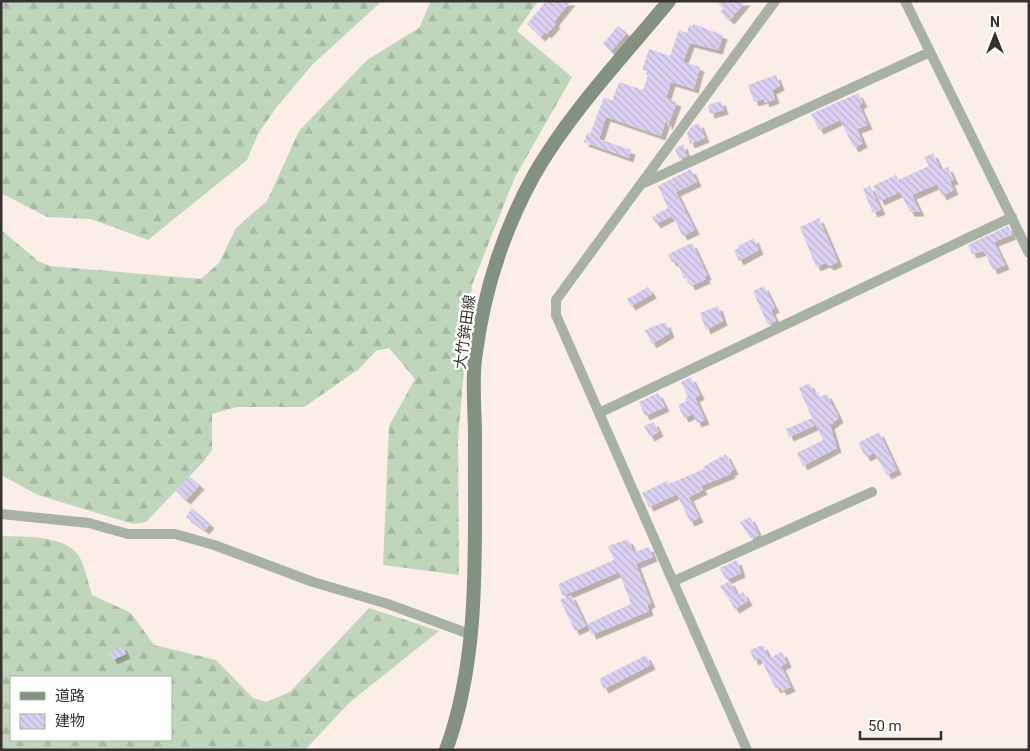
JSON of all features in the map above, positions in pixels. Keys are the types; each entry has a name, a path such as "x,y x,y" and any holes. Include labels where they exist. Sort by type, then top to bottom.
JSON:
{"main road":[{"name":"大竹鉾田線","path":"446,750 459,707 472,635 475,361 490,283 514,218 535,173 574,117 668,1"}],"street":[{"path":"748,750 556,315 556,300 644,183 775,1"},
{"path":"906,1 1029,253"},
{"path":"644,183 930,52"},
{"path":"599,413 1012,217"},
{"path":"674,581 872,492"},
{"path":"1,514 89,523 128,534 175,534 214,545 313,582 388,604 472,635"}],"green space":[{"path":"1,1 382,1 312,65 276,108 258,134 247,160 148,240 91,219 47,217 1,193"},
{"path":"431,1 538,1 517,31 572,77 515,177 472,285 458,437 459,575 383,565 389,426 415,379 389,348 376,351 359,369 304,407 237,407 212,414 212,450 204,461 146,522 133,524 38,495 1,475 1,230 38,261 50,266 201,279 219,263 236,228 267,201 299,131 367,60 419,28"},
{"path":"1,536 44,538 74,550 84,567 92,595 131,613 154,645 216,660 253,698 266,702 290,692 369,608 439,631 349,703 305,750 1,750"}],"building":[{"path":"546,1 571,1 557,18 554,23 556,24 547,34 545,32 541,37 527,24"},
{"path":"716,1 746,1 730,20 720,12 724,8"},
{"path":"693,24 723,35 718,50 690,43 683,62 700,67 694,89 671,82 666,98 677,102 668,126 666,120 661,136 606,117 599,139 631,150 629,158 584,142 587,133 590,134 604,97 612,101 619,82 643,90 649,72 642,70 649,49 670,56 679,30 687,33 689,25 693,26"},
{"path":"618,26 627,33 611,51 603,44"},
{"path":"776,75 780,86 772,90 775,99 765,103 764,99 754,102 748,85"},
{"path":"858,93 863,103 859,105 868,125 857,129 863,143 854,148 840,120 819,130 811,114"},
{"path":"721,101 724,110 710,114 708,105"},
{"path":"699,123 705,138 690,144 687,133 692,126"},
{"path":"683,144 687,156 679,159 675,149"},
{"path":"933,153 941,170 948,167 954,180 950,181 954,190 942,196 937,184 912,195 920,212 910,212 900,192 880,201 873,186 896,175 898,180 929,166 924,157"},
{"path":"691,169 697,182 676,192 695,230 683,236 672,216 656,224 652,217 668,208 658,186"},
{"path":"870,186 881,210 873,213 863,189"},
{"path":"819,218 838,262 830,266 825,263 816,267 800,227"},
{"path":"1008,226 1012,235 994,242 1005,265 993,270 984,251 972,254 968,245"},
{"path":"754,238 759,250 739,261 734,250"},
{"path":"692,243 707,275 705,276 706,279 691,286 686,278 684,279 677,262 672,262 668,254"},
{"path":"764,286 775,308 771,310 776,321 768,325 753,291"},
{"path":"648,287 652,294 631,306 627,299"},
{"path":"718,306 723,321 706,330 700,313"},
{"path":"666,323 670,333 652,344 645,330"},
{"path":"691,377 700,395 695,398 705,420 697,423 693,414 684,418 678,405 687,401 685,398 688,397 681,382"},
{"path":"809,383 815,394 818,392 820,397 827,394 839,418 830,425 837,448 803,466 797,453 823,440 816,425 789,437 786,429 812,418 799,388"},
{"path":"658,393 665,407 645,416 639,402"},
{"path":"654,422 659,432 650,437 644,426"},
{"path":"879,432 897,470 887,475 874,453 866,457 858,443"},
{"path":"726,454 734,470 730,472 731,474 701,486 703,490 689,497 699,518 690,522 677,494 649,507 642,493 667,481 669,484 704,469 703,467"},
{"path":"189,476 200,485 186,500 176,491"},
{"path":"192,508 210,524 205,530 186,517"},
{"path":"750,517 759,535 751,539 740,522"},
{"path":"628,539 634,552 649,547 653,557 636,564 651,603 647,605 649,611 592,635 587,624 631,604 619,572 563,596 558,584 614,560 608,546"},
{"path":"737,560 741,573 726,580 720,568"},
{"path":"730,581 737,595 743,592 748,601 735,609 720,586"},
{"path":"571,595 586,626 575,631 560,600"},
{"path":"763,645 769,658 782,652 787,663 781,666 791,687 782,691 780,687 776,689 760,658 754,661 750,650"},
{"path":"122,646 126,654 113,660 109,653"},
{"path":"646,655 651,665 604,689 599,679"}]}
